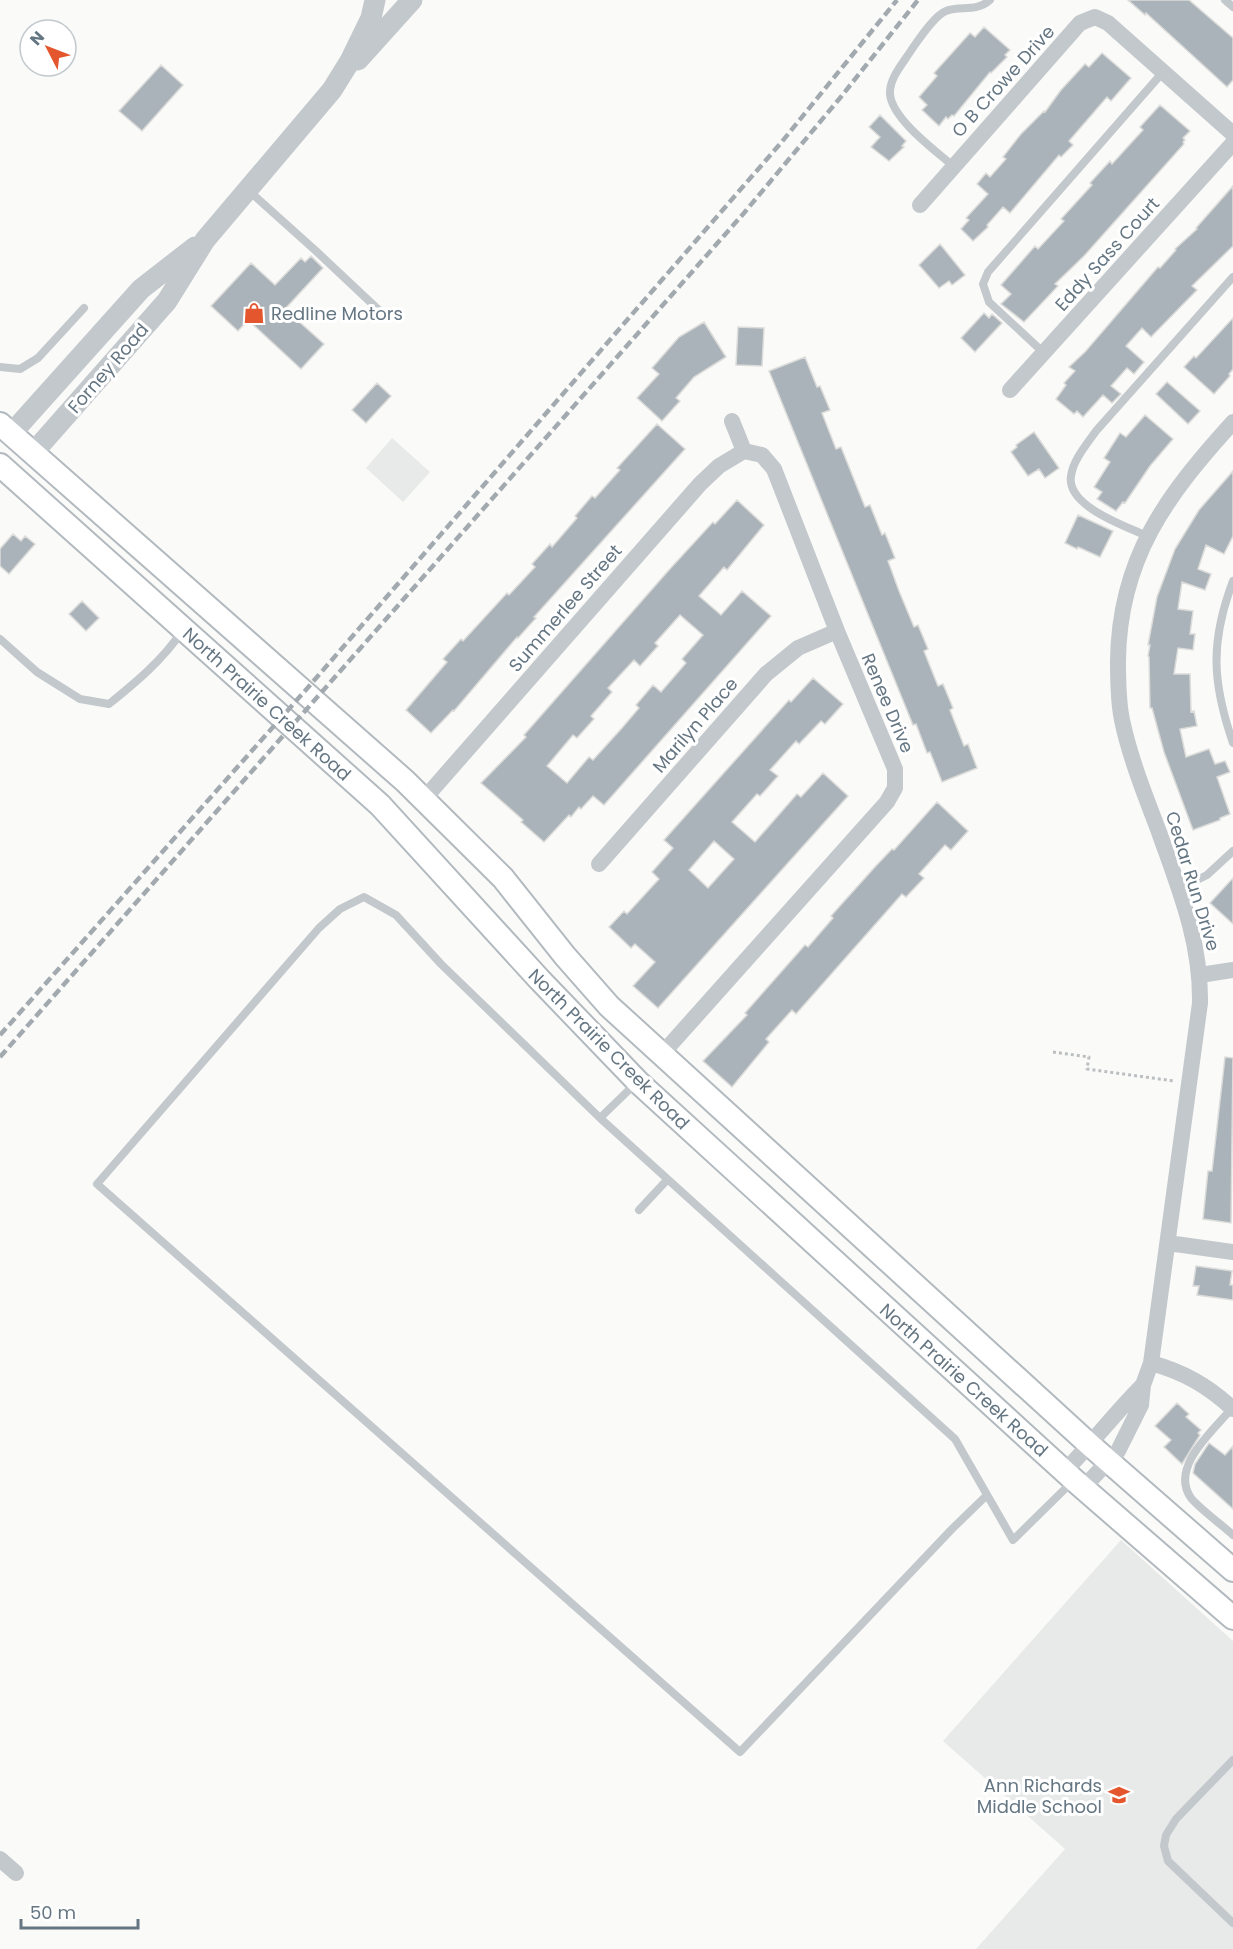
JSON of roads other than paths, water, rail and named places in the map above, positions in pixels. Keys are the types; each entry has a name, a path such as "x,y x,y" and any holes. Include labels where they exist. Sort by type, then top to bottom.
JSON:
{"main road":[{"name":"Forney Road","path":"4,476 13,440"},
{"name":"North Prairie Creek Road","path":"13,440 204,604 424,800 503,878 565,956 609,1005 1090,1445 1233,1570"},
{"name":"North Prairie Creek Road","path":"4,476 184,629 380,805 539,979 638,1082 1074,1480 1233,1618"},
{"path":"184,629 204,604"},
{"path":"638,1082 662,1054"},
{"path":"868,1293 893,1266"}],"street":[{"name":"Forney Road","path":"332,90 350,61 370,18 375,0"},
{"name":"Forney Road","path":"13,440 167,301 205,240 412,0"},
{"name":"O B Crowe Drive","path":"920,205 1080,23 1095,17 1108,23 1233,134"},
{"name":"Eddy Sass Court","path":"1010,390 1233,143"},
{"name":"Forney Road","path":"13,440 141,289 205,240"},
{"path":"732,421 744,451"},
{"name":"Cedar Run Drive","path":"1074,1480 1110,1461 1118,1451 1141,1406 1143,1385 1151,1363 1200,1003 1200,975 1194,937 1121,718 1118,644 1132,574 1147,536 1167,502 1196,463 1233,422"},
{"name":"Renee Drive","path":"662,1054 887,802 895,788 895,769 774,469 762,455 744,451"},
{"name":"Summerlee Street","path":"424,800 700,484 720,466 744,451"},
{"name":"Marilyn Place","path":"599,864 766,674 798,648 837,630"},
{"path":"1200,975 1233,970"},
{"path":"1168,1243 1233,1252"},
{"path":"1151,1363 1174,1369 1197,1380 1233,1409"},
{"path":"1074,1480 1090,1445 1143,1385"},
{"path":"0,1859 16,1873"}],"lane":[{"path":"953,166 906,123 894,107 890,94 893,78 920,38 946,11 983,5 990,0"},
{"path":"1225,0 1233,7"},
{"path":"1044,353 989,302 983,284 988,272 1163,72"},
{"path":"247,190 383,314"},
{"path":"1147,536 1088,507 1078,498 1072,488 1070,477 1078,458 1096,431 1233,277"},
{"path":"0,367 20,369 38,358 84,308"},
{"path":"1233,580 1221,616 1216,651 1216,683 1233,743"},
{"path":"0,639 37,672 80,699 109,704 171,648 184,629"},
{"path":"1179,889 1207,874 1233,850"},
{"path":"987,1495 740,1752 96,1184 319,928 340,909 364,897 396,915 441,964 600,1118 955,1439 1013,1540 1074,1480"},
{"path":"600,1118 638,1082"},
{"path":"639,1210 668,1180"},
{"path":"1233,1409 1192,1454 1186,1469 1186,1485 1191,1498 1233,1535"},
{"path":"1233,1760 1176,1820 1166,1835 1164,1846 1168,1861 1233,1923"}],"railway":[{"path":"0,1035 304,692 780,144 897,0"},
{"path":"0,1057 744,213 918,0"}],"place":[{"name":"Redline Motors","path":"254,313"},
{"name":"Ann Richards Middle School","path":"1119,1795"}]}
